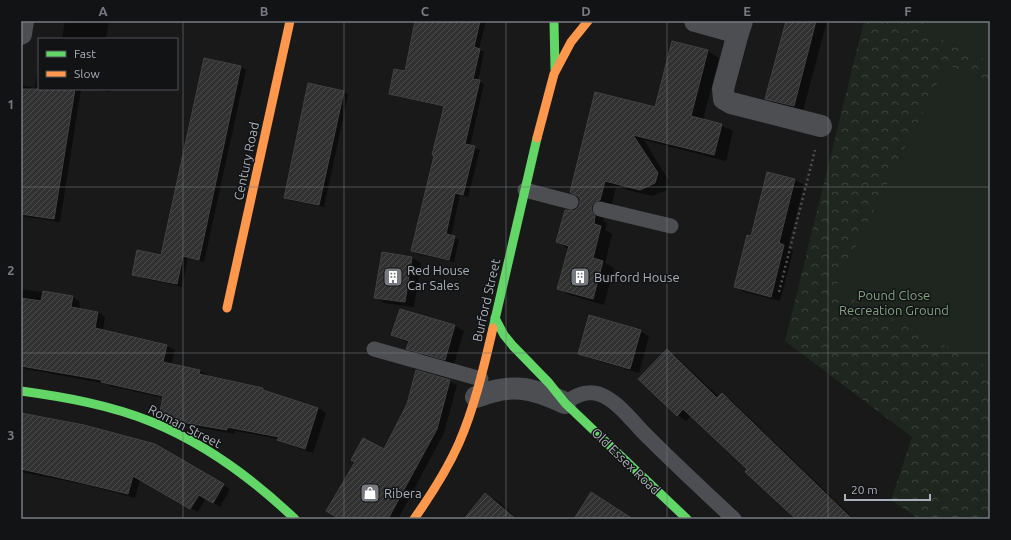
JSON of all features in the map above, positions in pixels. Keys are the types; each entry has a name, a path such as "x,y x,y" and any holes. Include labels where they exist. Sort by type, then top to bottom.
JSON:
{"street":[{"path":"21,34 23,21"},
{"name":"Century Road","path":"227,308 290,21"},
{"name":"Burford Street","path":"414,519 434,491 459,443 478,388 554,74 554,21"},
{"name":"Burford Street","path":"554,74 570,42 588,21"},
{"path":"695,21 740,27 723,89 724,98 731,102 821,126"},
{"name":"Old Essex Road","path":"495,318 504,335 549,383 564,403 687,519"},
{"name":"Old Essex Road","path":"478,388 524,389 547,395 564,403"},
{"name":"Roman Street","path":"21,391 89,403 131,414 171,430 218,456 241,472 261,487 295,519"}],"lane":[{"path":"525,190 571,202"},
{"path":"600,209 671,226"},
{"path":"374,350 478,388"},
{"path":"564,403 585,393 597,394 608,398 734,519"}],"path":[{"path":"779,292 821,126"}],"green space":[{"name":"Pound Close Recreation Ground","path":"864,21 990,21 990,519 919,519 891,500 912,437 785,341"},
{"path":"928,21 990,21 990,62 923,30"},
{"path":"947,64 990,86 990,368 834,290"}],"building":[{"path":"415,21 480,21 474,47 480,49 473,79 480,80 465,144 475,146 463,195 455,193 446,234 455,236 449,260 411,251 434,156 432,155 444,106 389,94 394,69 405,71"},
{"path":"786,21 816,21 794,106 765,99"},
{"path":"672,41 708,50 691,116 722,124 714,155 633,135 658,173 655,183 640,190 605,181 600,200 594,203 591,207 595,216 594,224 601,226 593,258 603,261 593,299 557,289 569,246 556,242 565,210 574,211 580,204 580,199 578,196 570,192 595,92 655,107"},
{"path":"204,58 241,66 199,260 183,256 177,284 132,275 137,250 161,255"},
{"path":"308,83 344,91 319,205 284,198"},
{"path":"21,89 75,90 54,219 21,214"},
{"path":"767,172 795,179 779,243 784,245 771,297 734,287 747,235 751,236"},
{"name":"Red House Car Sales","path":"382,252 412,257 405,302 374,298"},
{"path":"43,291 73,296 71,307 98,312 95,328 167,345 163,362 200,370 199,374 263,388 263,390 318,408 305,449 277,440 279,437 227,427 227,430 181,422 160,412 163,396 101,382 102,380 21,366 21,298 41,301"},
{"path":"400,309 455,325 445,360 406,349 409,341 391,335"},
{"path":"589,315 641,330 630,369 578,354"},
{"path":"667,349 717,398 722,393 852,519 796,519 745,472 747,469 683,409 677,416 638,379"},
{"path":"416,370 450,380 437,429 388,519 340,519 326,511 355,462 351,460 363,438 384,449 407,404"},
{"path":"21,413 84,425 155,444 224,484 213,503 199,495 190,509 133,476 128,494 21,469"},
{"path":"591,492 633,519 574,519"},
{"path":"485,493 516,519 464,519"}],"traffic: fast":[{"path":"554,21 555,69"},
{"path":"493,328 537,138"},
{"path":"495,318 504,335 513,346 549,383 565,403 687,519"},
{"path":"21,391 104,406 136,416 172,431 210,452 228,464 263,490 295,519"}],"traffic: slow":[{"path":"227,308 290,21"},
{"path":"537,138 554,74 571,42 588,21"},
{"path":"414,519 427,501 449,463 465,429 483,371 493,328"}],"place":[{"name":"Red House Car Sales","path":"393,277"},
{"name":"Burford House","path":"580,277"},
{"name":"Ribera","path":"370,493"}]}
